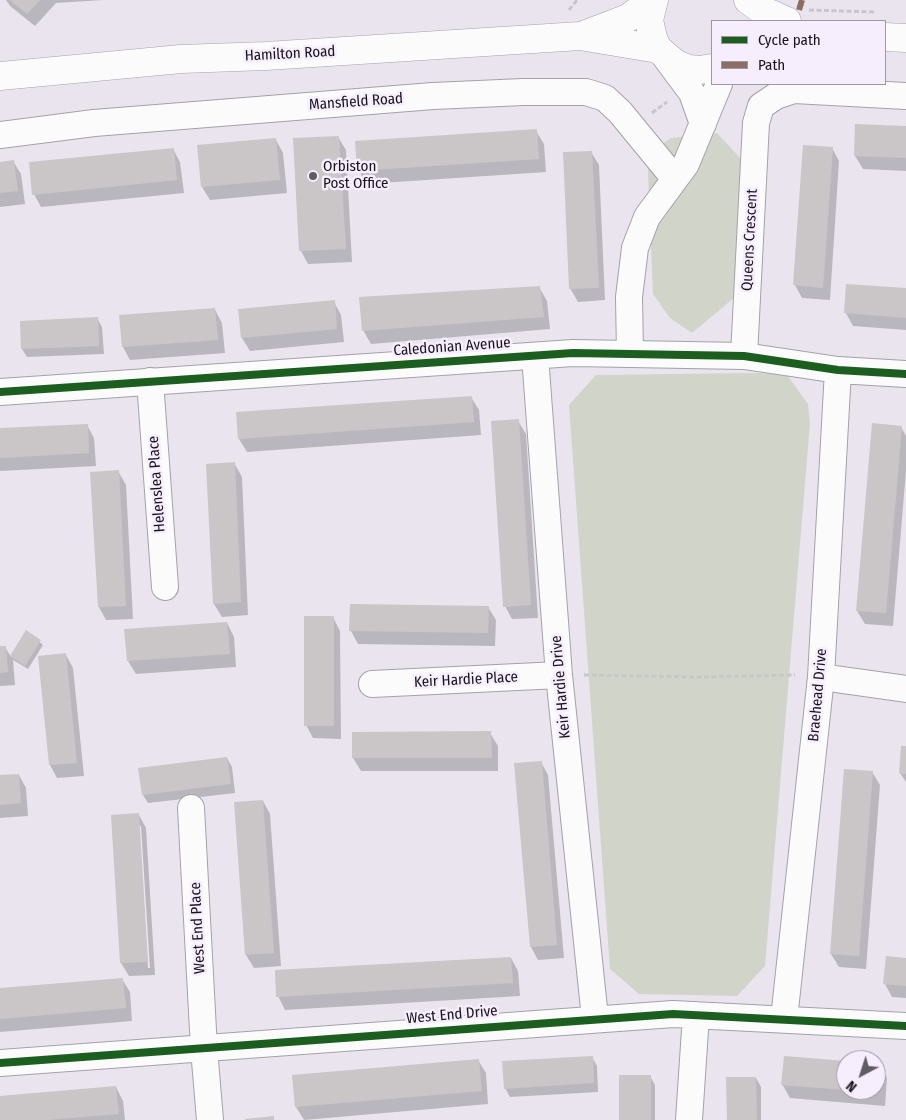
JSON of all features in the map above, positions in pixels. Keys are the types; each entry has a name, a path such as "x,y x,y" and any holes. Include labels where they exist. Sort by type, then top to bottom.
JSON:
{"main road":[{"path":"654,0 649,20 653,38 662,53"},
{"name":"Hamilton Road","path":"580,36 628,18 654,0"},
{"path":"746,0 793,16"},
{"path":"746,0 749,12 748,20"},
{"path":"886,28 906,38"},
{"name":"Hamilton Road","path":"0,76 181,59 266,56 580,36 662,53 688,69 711,68"}],"street":[{"path":"662,53 692,93 702,124"},
{"path":"630,354 629,297 635,248 647,217 686,164 719,85"},
{"name":"Queens Crescent","path":"744,356 756,123 761,106 776,96 794,90 906,96"},
{"name":"Mansfield Road","path":"0,135 94,123 433,96 522,92 586,92 605,98 675,179"},
{"name":"Caledonian Avenue","path":"0,392 573,353 744,356 838,370 906,374"},
{"name":"Keir Hardie Drive","path":"535,356 560,675 595,1018"},
{"name":"Braehead Drive","path":"784,1019 822,671 838,370"},
{"name":"Helenslea Place","path":"150,381 165,587"},
{"path":"822,671 906,689"},
{"name":"Keir Hardie Place","path":"372,684 560,675"},
{"name":"West End Place","path":"191,808 204,1048 210,1120"},
{"name":"West End Drive","path":"0,1062 595,1018 673,1014 906,1026"},
{"path":"690,1120 696,1015"}],"path":[{"path":"566,13 577,0"},
{"path":"793,16 832,20"},
{"path":"632,127 672,99"},
{"path":"560,675 700,678 792,676 822,671"}],"shaded area":[{"path":"717,133 741,159 735,297 692,333 670,318 653,294 648,170 657,148 671,138"},
{"path":"757,373 787,375 808,404 810,423 765,966 737,996 639,994 610,969 569,405 596,375"}],"building":[{"path":"10,0 40,0 27,14"},
{"path":"855,124 906,126 906,158 854,156"},
{"path":"537,129 539,159 357,171 355,141"},
{"path":"339,136 346,249 299,251 293,138"},
{"path":"276,138 280,180 201,187 197,145"},
{"path":"803,145 833,147 823,288 793,285"},
{"path":"174,148 177,180 32,195 29,162"},
{"path":"592,151 599,288 569,289 563,152"},
{"path":"14,160 18,191 0,193 0,162"},
{"path":"846,284 906,288 906,318 844,313"},
{"path":"540,286 544,317 362,331 359,297"},
{"path":"335,300 337,329 241,338 238,309"},
{"path":"215,308 218,340 122,347 119,315"},
{"path":"98,317 99,346 21,349 20,321"},
{"path":"472,396 474,422 238,439 236,412"},
{"path":"519,419 531,605 503,607 491,421"},
{"path":"872,423 902,426 886,613 856,611"},
{"path":"88,424 89,453 0,458 0,428"},
{"path":"235,462 241,602 213,604 206,464"},
{"path":"119,470 126,606 98,607 90,472"},
{"path":"350,604 489,606 488,633 349,631"},
{"path":"304,616 334,616 334,726 304,726"},
{"path":"227,622 230,654 127,661 124,629"},
{"path":"26,630 41,640 25,666 10,656"},
{"path":"0,646 6,646 8,672 0,673"},
{"path":"66,653 77,763 49,765 38,656"},
{"path":"491,731 492,758 352,758 352,732"},
{"path":"901,746 906,746 906,774 899,773"},
{"path":"227,757 231,784 142,795 138,768"},
{"path":"542,761 557,945 530,947 514,763"},
{"path":"844,769 873,771 859,956 830,954"},
{"path":"19,774 21,803 0,805 0,775"},
{"path":"263,800 274,953 245,955 234,802"},
{"path":"139,813 148,962 120,963 111,815"},
{"path":"886,956 906,958 906,986 883,984"},
{"path":"511,957 513,983 276,997 275,970"},
{"path":"123,978 126,1008 0,1019 0,988"},
{"path":"593,1056 594,1083 504,1089 502,1061"},
{"path":"784,1056 836,1060 836,1089 781,1085"},
{"path":"479,1059 482,1091 295,1107 292,1075"},
{"path":"619,1075 651,1075 651,1120 619,1120"},
{"path":"726,1077 756,1077 757,1120 727,1120"},
{"path":"116,1086 119,1114 47,1120 0,1120 0,1096"},
{"path":"274,1116 274,1120 245,1120 245,1119"}],"marked path":[{"path":"799,10 802,0"}],"cycle path":[{"path":"0,392 573,353 744,356 838,370 906,374"},
{"path":"0,1063 673,1014 906,1026"}],"place":[{"name":"Orbiston Post Office","path":"313,176"}]}
